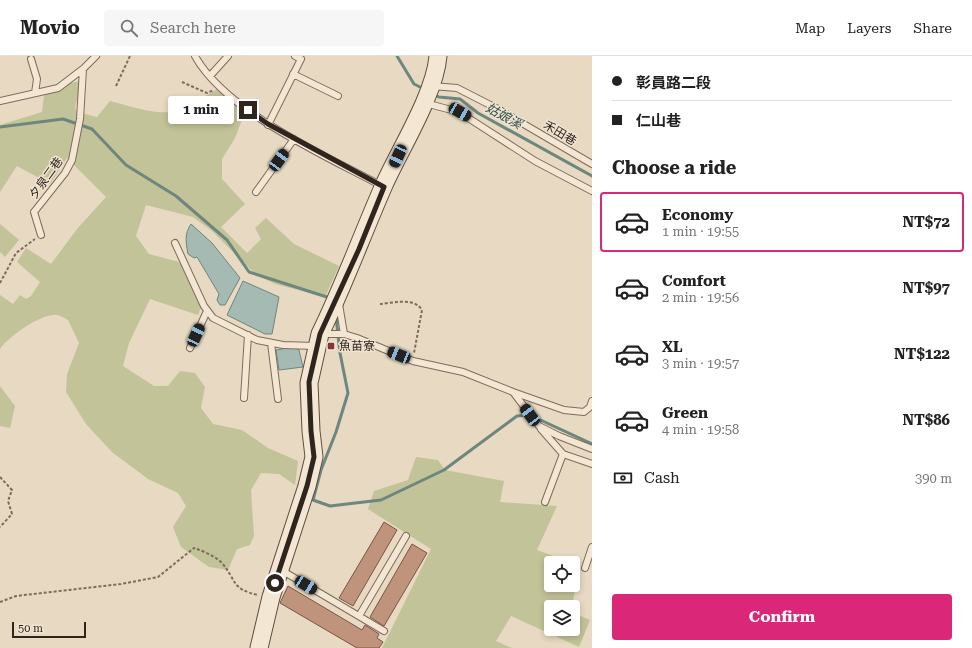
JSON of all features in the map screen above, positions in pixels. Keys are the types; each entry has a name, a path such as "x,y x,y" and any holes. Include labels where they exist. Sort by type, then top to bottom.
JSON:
{"main road":[{"path":"259,648 271,597 307,486 314,457 311,431 309,382 318,340 384,187 424,102 437,64 438,56"}],"lane":[{"path":"0,101 58,88 83,69 96,56"},
{"path":"195,56 203,70 221,87 268,124 384,187"},
{"path":"210,76 228,56"},
{"path":"268,124 301,59 295,56"},
{"path":"31,59 37,79 35,93"},
{"name":"夕泉二巷","path":"40,235 34,212 65,173 72,160 80,118 83,69"},
{"path":"293,74 338,96"},
{"name":"禾田巷","path":"430,86 457,88 498,109 592,164"},
{"path":"424,102 460,112 536,161 592,190"},
{"path":"256,192 294,139"},
{"path":"175,243 208,311 213,318 257,340 283,345 318,340 344,334 413,361 463,372 564,410 584,412 590,407 592,401"},
{"path":"334,305 344,334"},
{"path":"190,348 208,311"},
{"path":"244,398 248,335"},
{"path":"271,343 278,398"},
{"path":"513,392 563,454 592,464"},
{"path":"539,426 559,436 592,449"},
{"path":"545,502 563,454"},
{"path":"359,616 406,536"},
{"path":"586,568 592,547"},
{"path":"280,569 384,631"}],"path":[{"path":"116,86 130,56"},
{"path":"182,82 207,93 221,87"},
{"path":"0,283 16,252 40,235"},
{"path":"380,304 406,301 419,306 422,310 413,361"},
{"path":"0,477 12,490 8,501 12,514 0,527"},
{"path":"0,602 16,596 122,584 158,577 194,548 221,562 236,586 244,592 271,597"}],"green space":[{"path":"81,81 75,108 77,112 97,117 110,101 155,112 169,112 182,109 217,89 245,112 235,138 222,159 222,179 245,204 221,227 247,253 261,239 255,228 266,218 294,244 339,266 325,297 275,284 256,275 212,231 193,217 146,205 136,236 149,254 179,262 194,281 203,302 198,315 150,299 129,343 123,366 154,386 168,386 180,371 195,373 205,387 201,408 213,424 242,430 268,448 298,461 295,485 279,474 261,473 251,490 254,536 250,545 237,549 228,570 209,567 181,547 173,527 186,506 178,493 148,479 112,452 86,424 66,392 67,374 79,343 68,320 56,315 40,319 17,333 0,349 0,295 13,304 20,295 26,299 31,296 40,282 17,262 26,248 51,264 77,229 106,197 67,158 50,184 17,166 0,192 0,125 42,112 45,88"},
{"path":"0,224 19,240 5,257 0,252"},
{"path":"0,386 15,406 10,428 0,426"},
{"path":"416,457 438,460 445,470 504,481 500,502 557,506 537,550 553,556 544,556 544,592 575,592 573,600 544,600 544,631 511,616 496,641 512,648 382,648 431,549 368,509 374,491 408,480"},
{"path":"580,616 590,620 579,647 555,636 580,636"}],"water":[{"path":"191,224 212,243 240,278 225,305 220,305 217,300 219,294 197,257 194,258 188,254 186,235"},
{"path":"243,281 279,297 272,334 265,334 227,315"},
{"path":"293,347 299,350 303,367 279,370 276,350"}],"building":[{"path":"384,522 397,530 353,606 339,598"},
{"path":"412,544 427,553 384,626 370,617"},
{"path":"288,586 362,630 365,625 379,634 377,638 383,642 379,648 357,648 280,603"}],"waterway":[{"name":"姑娘溪","path":"397,56 414,84 424,89"},
{"name":"姑娘溪","path":"433,94 439,97 460,99 478,113 592,176"},
{"path":"0,127 63,119 92,129 126,165 176,196 227,240 249,272 330,298"},
{"path":"336,317 340,353 348,393 336,432 321,470 313,500 330,506 381,500 444,470 517,416 529,415"},
{"path":"534,417 592,444"}],"place":[{"name":"魚苗寮","path":"331,346"}],"route":[{"path":"248,110 268,124 384,187 359,249 320,334 316,346 309,382 311,431 314,457 307,486 275,583"}]}
